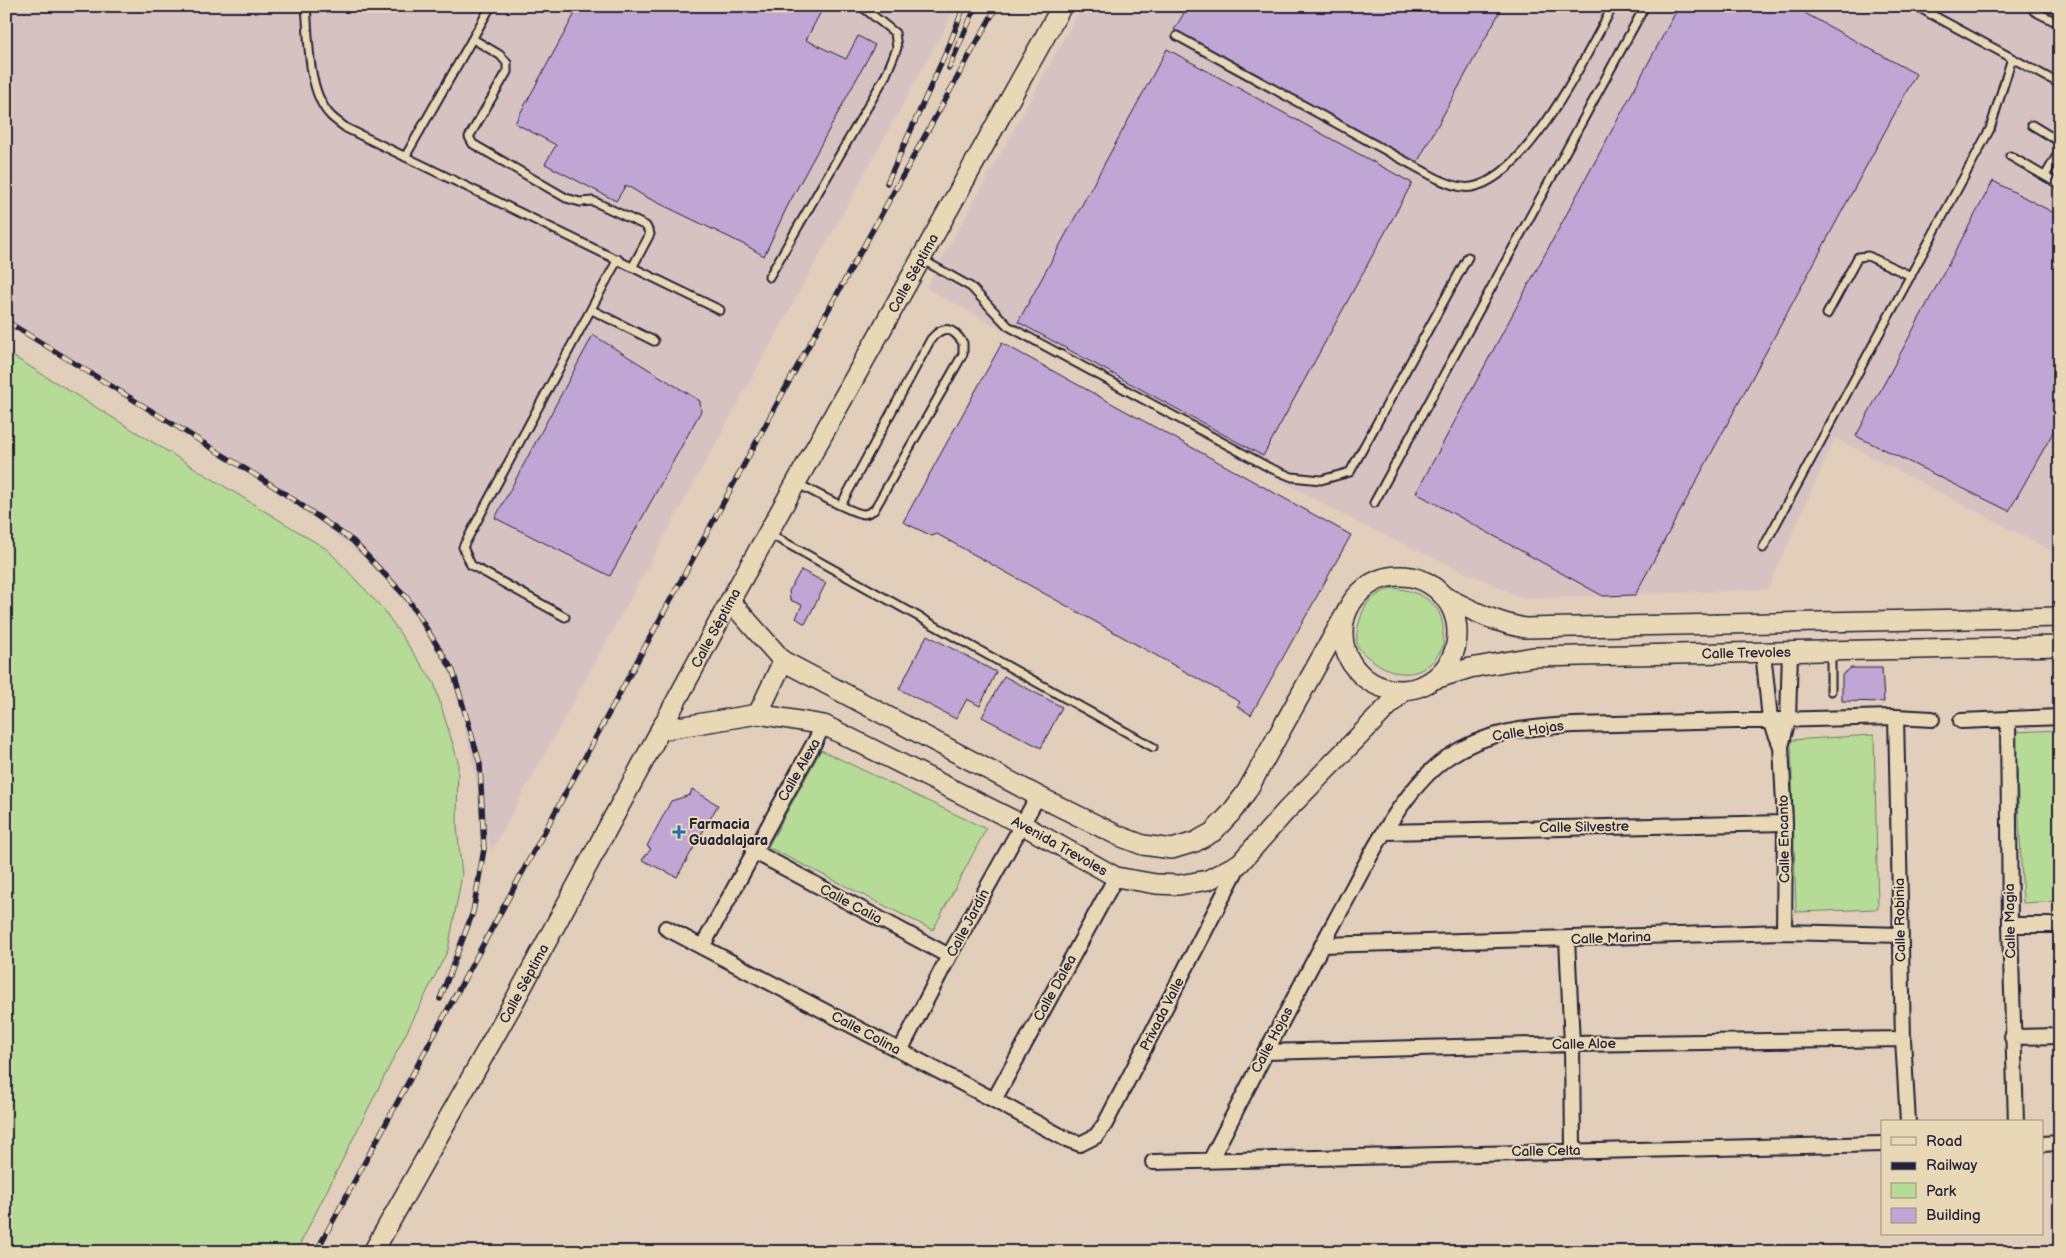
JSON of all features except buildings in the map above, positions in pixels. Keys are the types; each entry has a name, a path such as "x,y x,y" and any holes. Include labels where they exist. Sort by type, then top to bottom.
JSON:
{"street":[{"name":"Calle Séptima","path":"373,1252 515,1000 730,601 1062,6"},
{"path":"730,601 783,661 1038,796 1119,836 1143,844 1172,849 1195,842 1213,832 1231,813 1247,791 1356,595 1372,583 1391,576 1411,576 1430,583 1445,597 1455,617 1457,640 1450,662 1434,679 1419,687 1403,691 1375,685 1354,667 1343,641 1346,613"},
{"name":"Calle Trevoles","path":"1445,597 1484,616 1525,628 2060,618"},
{"path":"1996,619 1999,647"},
{"name":"Calle Trevoles","path":"1434,679 1470,668 1533,657 2060,646"},
{"name":"Calle Encanto","path":"1784,932 1785,823 1781,746 1788,720 1790,651"},
{"name":"Calle Encanto","path":"1763,652 1770,720 1781,746"},
{"path":"758,714 783,661"},
{"name":"Avenida Trevoles","path":"660,730 758,714 824,726 1021,824 1116,877 1156,884 1180,885 1208,880 1240,863 1285,812 1403,691"},
{"name":"Calle Hojas","path":"1211,1159 1265,1052 1384,832 1426,775 1446,758 1462,748 1498,734 1536,727 1574,724 1896,717 1932,718"},
{"name":"Calle Robinia","path":"1896,717 1903,1039 1908,1120"},
{"path":"1961,721 2060,718"},
{"name":"Calle Magia","path":"2008,721 2012,1036 2016,1120"},
{"name":"Calle Alexa","path":"702,947 824,726"},
{"name":"Calle Jardín","path":"900,1051 949,956 1038,796"},
{"name":"Calle Silvestre","path":"1384,832 1785,823"},
{"name":"Calle Calia","path":"753,852 949,956"},
{"name":"Privada Valle","path":"1066,1139 1080,1144 1088,1141 1096,1136 1105,1124 1240,863"},
{"name":"Calle Dalea","path":"994,1100 1116,877"},
{"path":"2010,925 2060,925"},
{"name":"Calle Colina","path":"666,928 1066,1139"},
{"name":"Calle Marina","path":"1322,945 1784,932 1900,935"},
{"path":"1567,939 1572,1044 1573,1150"},
{"path":"2012,1036 2060,1036"},
{"name":"Calle Aloe","path":"1265,1052 1572,1044 1903,1039"},
{"path":"2044,1144 2060,1143"},
{"name":"Calle Celta","path":"1153,1162 1573,1150 1881,1144"}],"lane":[{"path":"306,6 314,85 320,101 330,116 346,128 720,310"},
{"path":"405,157 491,6"},
{"path":"769,277 886,75 897,48 895,33 861,6"},
{"path":"1177,36 1436,178 1455,186 1472,187 1494,178 1513,161 1534,137 1568,90 1613,6"},
{"path":"1374,503 1645,6"},
{"path":"1916,6 2060,84"},
{"path":"1930,14 1934,6"},
{"path":"2034,11 2060,24"},
{"path":"473,39 500,55 507,63 506,72 469,137 473,144 566,198 580,202 593,201 646,226 650,234 633,266"},
{"path":"1763,548 1990,129 2012,58"},
{"path":"2032,125 2060,142"},
{"path":"2045,176 2060,150"},
{"path":"2010,156 2060,185"},
{"path":"1827,314 1858,257 1868,256 1910,276"},
{"path":"921,259 971,286 1008,326 1270,468 1292,476 1321,480 1350,472 1468,257"},
{"path":"565,617 471,565 463,547 618,260"},
{"path":"592,310 654,341"},
{"path":"796,483 841,505 861,514 874,510 963,354 963,343 953,331 945,329 937,332 931,339 841,505"},
{"path":"768,533 1153,747"},
{"path":"1831,650 1831,690"}],"shaded area":[{"path":"6,6 957,6 491,851 453,671 383,572 278,489 6,321"},
{"path":"1082,6 2060,6 2060,555 1835,438 1768,589 1525,599 1366,527 926,288"}],"green space":[{"path":"6,352 328,550 384,610 434,683 458,761 457,826 462,875 448,950 296,1252 6,1252"},
{"path":"1393,588 1412,592 1429,600 1440,614 1443,623 1442,649 1428,665 1412,673 1394,672 1385,668 1364,654 1357,643 1358,627 1366,605 1384,591"},
{"path":"2060,730 2060,901 2023,903 2015,732"},
{"path":"1874,735 1878,909 1796,912 1791,740"},
{"path":"821,750 986,829 933,930 768,847"}],"railway":[{"path":"887,183 949,46 964,6"},
{"path":"949,68 976,6"},
{"path":"316,1252 821,323 997,6"},
{"path":"6,321 278,489 353,541 408,599 453,671 480,764 484,849 473,912 440,999"}],"place":[{"name":"Farmacia Guadalajara","path":"679,832"}]}
